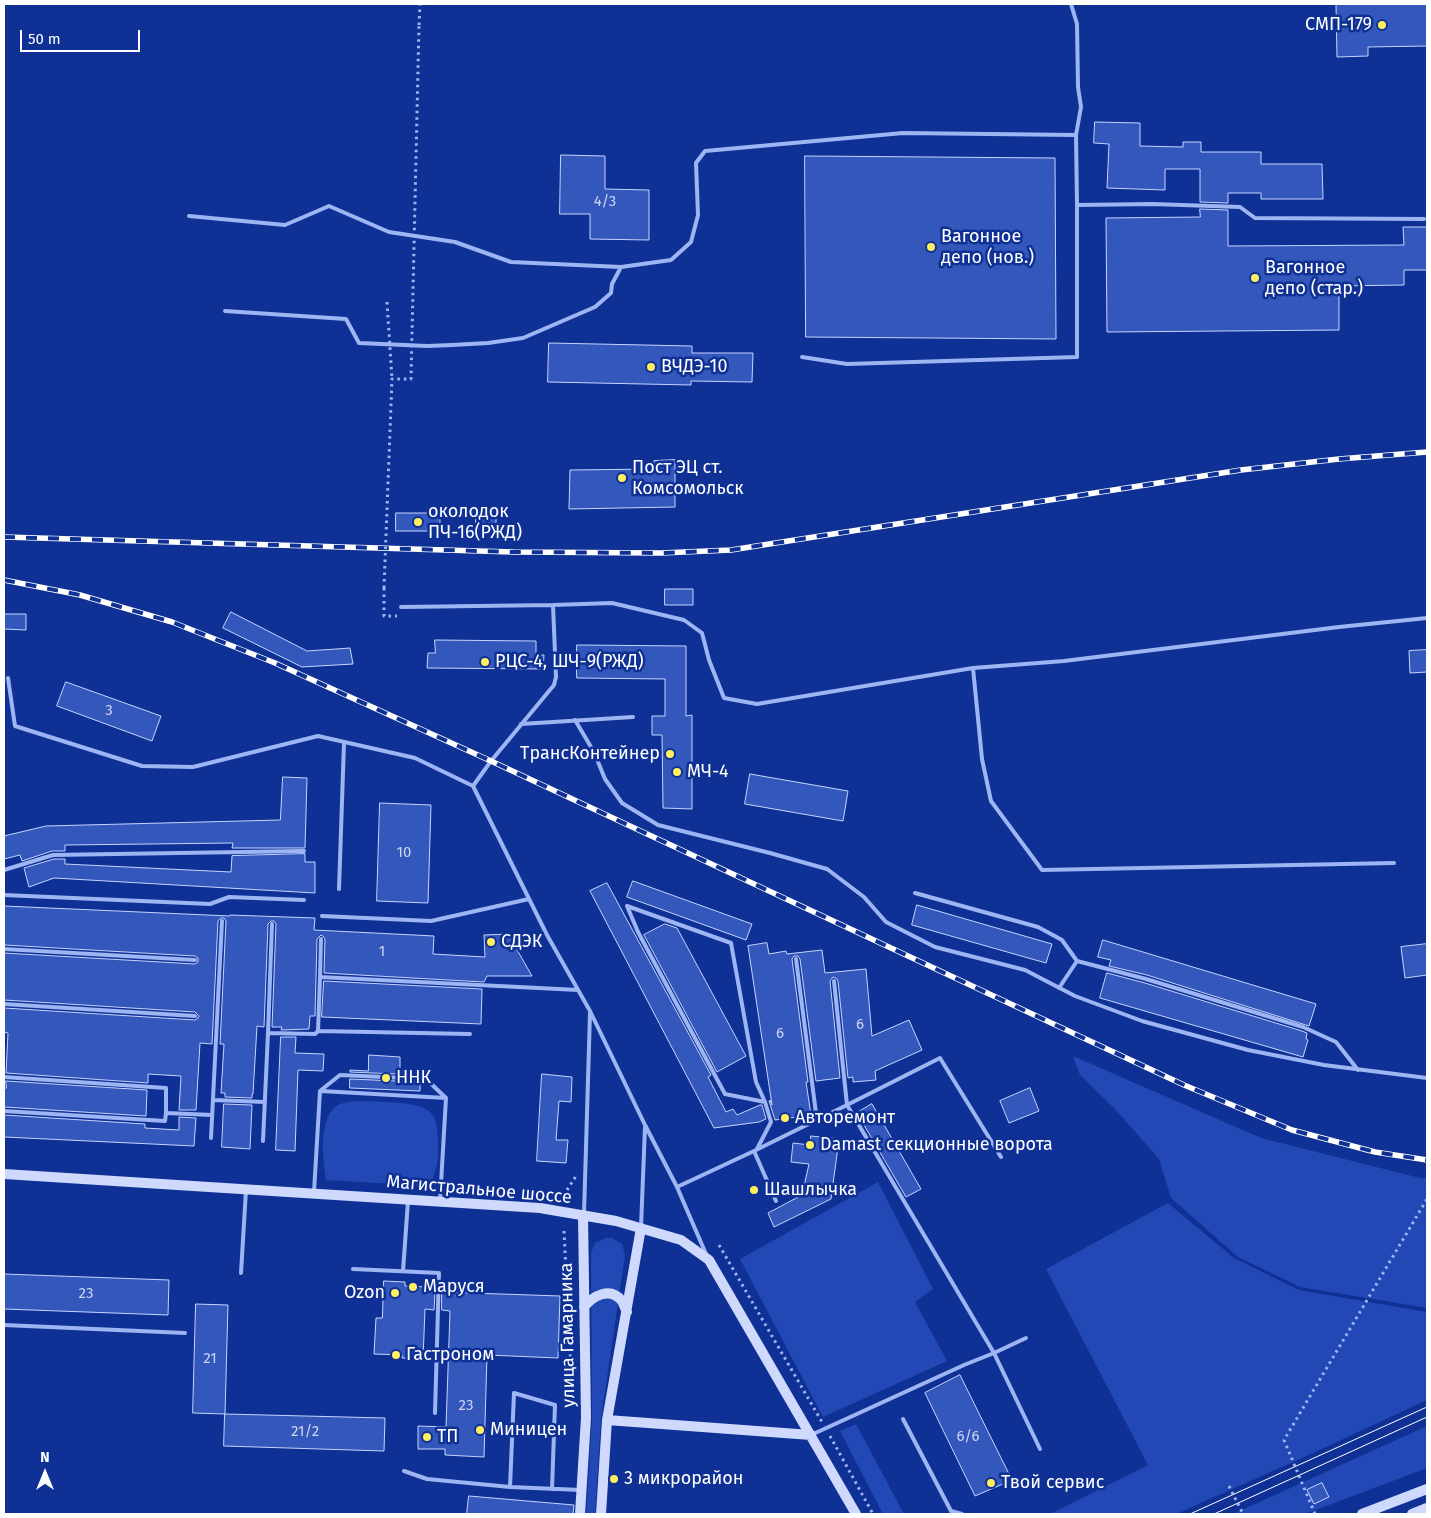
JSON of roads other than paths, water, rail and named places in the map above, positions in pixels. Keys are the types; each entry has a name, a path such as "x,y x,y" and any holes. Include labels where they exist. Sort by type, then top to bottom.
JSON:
{"main road":[{"name":"Магистральное шоссе","path":"4,1174 540,1208 616,1221 681,1240 709,1260 856,1514"},
{"name":"улица Гамарника","path":"580,1514 586,1418 584,1216"},
{"path":"601,1514 607,1420 641,1228"},
{"path":"584,1307 591,1299 600,1294 610,1294 621,1300 627,1312"},
{"path":"607,1420 811,1435"},
{"path":"1362,1514 1427,1489"},
{"path":"1412,1514 1427,1508"}],"lane":[{"path":"802,356 847,364 1076,357 1076,136 1081,107 1078,87 1077,24 1072,4"},
{"path":"189,216 285,225 329,206 389,232 455,242 511,262 621,267 671,260 691,242 698,216 696,163 705,152 903,133 1076,136"},
{"path":"1077,205 1153,204 1240,207 1254,218 1424,219"},
{"path":"225,311 346,320 358,344 427,346 488,343 523,338 595,308 611,293 612,284 621,267"},
{"path":"400,607 612,603 684,620 702,632 709,660 724,698 757,704 973,668 1064,661 1427,618"},
{"path":"472,786 554,685 556,676 553,605"},
{"path":"973,668 982,759 991,801 1042,870 1394,863"},
{"path":"8,678 14,726 142,766 193,768 318,736 416,758 472,786 547,935 590,1011 677,1187 709,1260"},
{"path":"521,724 633,717"},
{"path":"575,720 594,752 604,779 622,803 658,825 770,852 827,869 864,897 886,922 935,947 1025,970 1076,996 1142,1020 1248,1050 1324,1065 1427,1078"},
{"path":"339,888 344,743"},
{"path":"4,870 53,855 304,851"},
{"path":"915,892 1038,927 1062,940 1077,961 1146,979 1304,1027 1336,1042 1358,1070"},
{"path":"4,895 210,904 229,897 304,900"},
{"path":"322,916 431,921 529,899"},
{"path":"765,1102 725,1094 638,932 627,906 731,943 756,1082 765,1102 771,1122 756,1150 776,1201"},
{"path":"211,1138 222,920"},
{"path":"263,1141 272,924"},
{"path":"318,1031 321,939"},
{"path":"4,949 195,960"},
{"path":"796,959 817,1120"},
{"path":"1059,988 1077,961"},
{"path":"320,976 578,990"},
{"path":"834,980 848,1105 994,1353 1040,1449"},
{"path":"4,1004 195,1016"},
{"path":"584,1216 590,1011"},
{"path":"268,1032 315,1034 318,1031 470,1034"},
{"path":"677,1187 848,1105 940,1058 1001,1157"},
{"path":"314,1194 320,1091 340,1075 426,1079 446,1098 440,1202"},
{"path":"4,1077 166,1088 166,1113 165,1121 4,1111"},
{"path":"320,1091 446,1098"},
{"path":"213,1100 265,1102"},
{"path":"166,1113 212,1116"},
{"path":"641,1228 645,1124"},
{"path":"241,1273 246,1189"},
{"path":"403,1272 408,1200"},
{"path":"353,1269 439,1273 435,1412"},
{"path":"4,1325 185,1333"},
{"path":"811,1435 964,1364 1026,1338"},
{"path":"510,1487 514,1393 555,1404 552,1489"},
{"path":"903,1420 951,1511 962,1514"},
{"path":"404,1471 426,1479 510,1487 581,1490"}],"tram line":[{"path":"1190,1514 1427,1407"},
{"path":"1214,1514 1427,1417"}],"railway":[{"path":"4,537 513,552 661,553 731,550 1241,470 1339,459 1427,452"},
{"path":"4,580 80,595 172,622 275,663 491,761 1184,1085 1292,1130 1375,1152 1427,1160"}],"place":[{"name":"СМП-179","path":"1382,25"},
{"name":"Вагонное депо (нов.)","path":"931,247"},
{"name":"Вагонное депо (стар.)","path":"1255,278"},
{"name":"ВЧДЭ-10","path":"651,367"},
{"name":"Пост ЭЦ ст. Комсомольск","path":"622,478"},
{"name":"околодок ПЧ-16(РЖД)","path":"418,522"},
{"name":"РЦС-4, ШЧ-9(РЖД)","path":"485,662"},
{"name":"ТрансКонтейнер","path":"670,754"},
{"name":"МЧ-4","path":"677,772"},
{"name":"СДЭК","path":"491,942"},
{"name":"ННК","path":"386,1078"},
{"name":"Авторемонт","path":"785,1118"},
{"name":"Damast секционные ворота","path":"810,1145"},
{"name":"Шашлычка","path":"754,1190"},
{"name":"Маруся","path":"413,1287"},
{"name":"Ozon","path":"395,1293"},
{"name":"Гастроном","path":"396,1355"},
{"name":"Миницен","path":"480,1430"},
{"name":"ТП","path":"427,1437"},
{"name":"3 микрорайон","path":"614,1479"},
{"name":"Твой сервис","path":"991,1483"}]}
